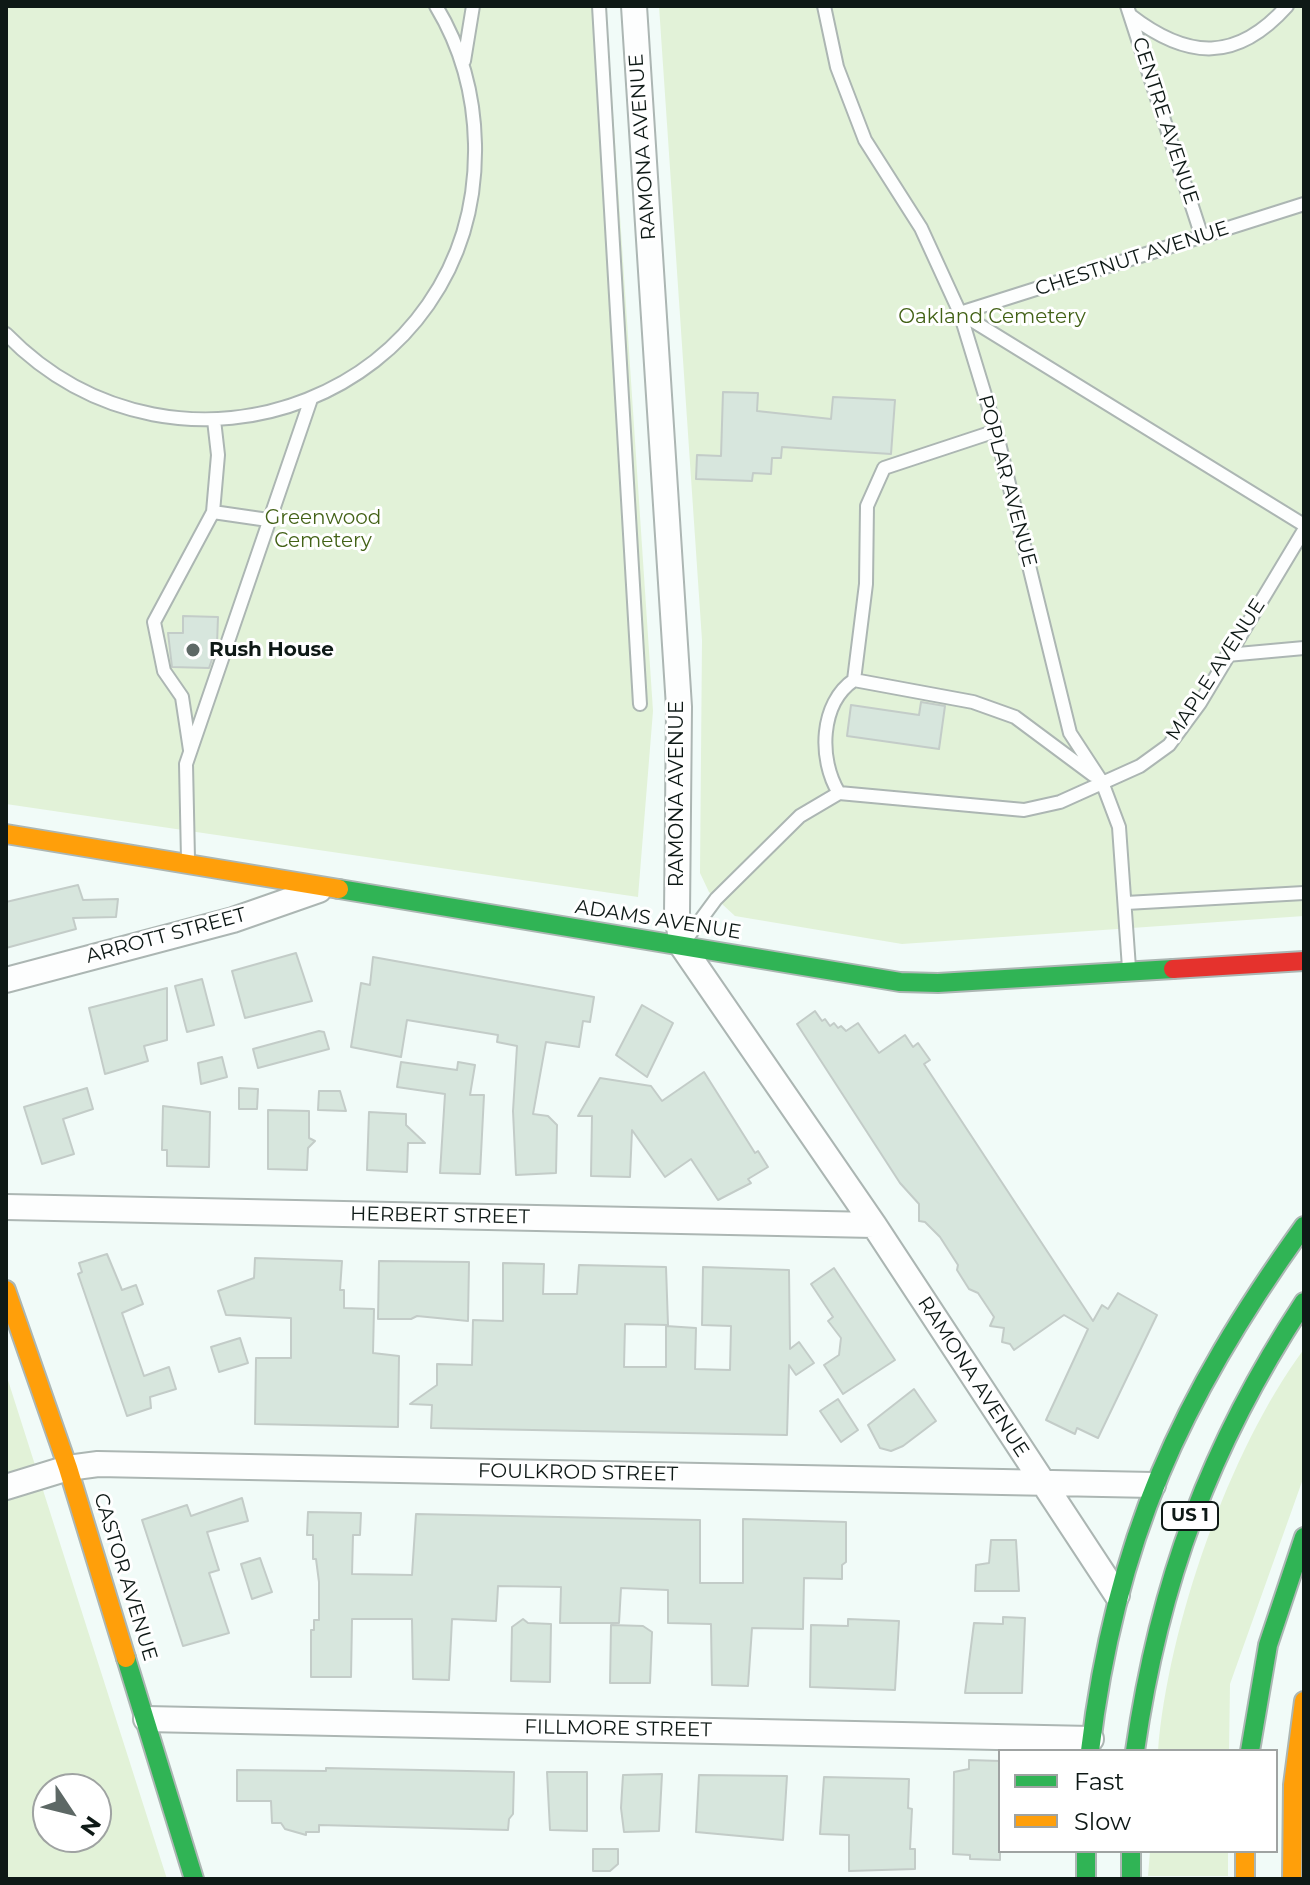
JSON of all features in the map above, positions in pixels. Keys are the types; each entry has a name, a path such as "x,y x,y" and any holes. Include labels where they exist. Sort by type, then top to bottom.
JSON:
{"main road":[{"name":"ADAMS AVENUE","path":"7,833 918,984 1304,961"},
{"name":"US 1","path":"1090,1745 1117,1595 1153,1485 1210,1366 1246,1306 1304,1226"},
{"name":"CASTOR AVENUE","path":"6,1290 68,1468 194,1879"},
{"name":"US 1","path":"1135,1749 1158,1618 1194,1505 1243,1399 1304,1302"},
{"path":"1250,1749 1268,1645 1304,1537"},
{"path":"1292,1879 1293,1785 1304,1706"},
{"path":"1086,1853 1086,1879"},
{"path":"1131,1853 1131,1879"},
{"path":"1245,1853 1245,1879"}],"street":[{"name":"RAMONA AVENUE","path":"634,6 679,707 677,914 682,946 874,1225 1117,1595"},
{"name":"ARROTT STREET","path":"6,980 233,920 325,887"},
{"name":"HERBERT STREET","path":"6,1207 874,1225"},
{"name":"FOULKROD STREET","path":"6,1487 68,1468 98,1464 1153,1485"},
{"name":"FILLMORE STREET","path":"146,1719 1090,1745"}],"lane":[{"path":"6,334 26,354 66,383 111,404 159,417 214,420 261,415 311,399 352,377 389,349 430,302 449,268 464,232 476,178 472,93 464,64 436,6"},
{"path":"464,64 473,6"},
{"path":"599,6 640,704"},
{"name":"POPLAR AVENUE","path":"824,6 837,67 865,140 921,228 960,313 996,431 1070,733 1102,782 1119,827 1129,973"},
{"path":"1129,10 1178,45 1209,50 1239,44 1266,29 1287,6"},
{"name":"CENTRE AVENUE","path":"1129,10 1202,237"},
{"name":"CHESTNUT AVENUE","path":"960,313 1304,204"},
{"path":"960,313 1304,527"},
{"path":"188,864 186,764 311,399"},
{"path":"190,751 182,697 164,671 154,622 213,512 218,455 214,420"},
{"path":"854,680 866,584 867,506 884,468 996,431"},
{"path":"213,512 268,520"},
{"name":"MAPLE AVENUE","path":"839,793 1024,810 1060,802 1140,766 1169,745 1304,527"},
{"path":"1227,655 1304,648"},
{"path":"682,946 701,918 800,816 839,793 824,762 831,706 840,690 854,680 973,702 1015,717 1102,782"},
{"path":"1126,903 1304,893"}],"green space":[{"name":"Greenwood Cemetery","path":"6,6 606,6 653,711 638,897 6,804"},
{"name":"Oakland Cemetery","path":"659,6 1304,6 1304,916 902,944 735,916 709,892 700,873 702,640"},
{"path":"1304,1349 1304,1476 1230,1684 1229,1749 1158,1749 1174,1650 1207,1541 1227,1488 1277,1390"},
{"path":"6,1374 167,1879 6,1879"},
{"path":"1150,1853 1228,1853 1228,1876 1148,1876"}],"building":[{"path":"723,392 758,393 757,411 831,419 833,397 895,400 891,454 782,447 781,458 772,458 771,474 753,473 752,481 696,479 697,455 721,456"},
{"name":"Rush House","path":"183,616 218,617 217,645 209,668 172,667 168,633 183,633"},
{"path":"921,702 945,706 939,749 847,736 851,705 919,715"},
{"path":"78,885 83,900 118,899 116,917 73,918 76,929 6,948 6,902"},
{"path":"296,953 312,1001 245,1018 232,971"},
{"path":"373,957 594,997 590,1022 583,1021 579,1047 546,1042 533,1114 548,1116 557,1125 556,1173 516,1175 513,1111 517,1046 497,1042 498,1035 407,1020 401,1057 351,1047 361,983 370,985"},
{"path":"202,979 214,1025 187,1032 175,986"},
{"path":"167,988 167,1040 144,1046 148,1061 105,1074 89,1008"},
{"path":"642,1005 673,1023 647,1077 616,1055"},
{"path":"815,1011 822,1021 825,1019 830,1026 834,1023 846,1031 858,1023 879,1053 905,1035 913,1047 918,1043 930,1060 924,1064 1093,1321 1102,1305 1108,1309 1118,1293 1157,1315 1098,1438 1077,1428 1075,1434 1046,1420 1088,1329 1064,1315 1014,1350 1010,1344 1002,1342 1004,1328 990,1326 994,1317 978,1293 969,1289 940,1237 925,1222 919,1221 919,1204 900,1183 797,1024"},
{"path":"324,1032 329,1049 258,1068 253,1049"},
{"path":"222,1057 227,1077 201,1084 198,1063"},
{"path":"401,1062 457,1070 458,1062 475,1065 470,1095 484,1095 480,1174 440,1173 445,1094 397,1087"},
{"path":"704,1072 755,1153 758,1151 768,1167 748,1179 751,1183 718,1200 691,1159 665,1177 632,1130 630,1177 591,1176 592,1116 578,1116 600,1078 651,1086 662,1101"},
{"path":"87,1088 93,1109 63,1119 74,1154 42,1164 24,1107"},
{"path":"239,1088 258,1089 257,1109 239,1109"},
{"path":"319,1091 340,1091 346,1111 318,1110"},
{"path":"163,1106 210,1112 209,1167 167,1166 167,1150 162,1150"},
{"path":"268,1110 309,1111 309,1138 315,1141 308,1148 307,1170 268,1169"},
{"path":"369,1112 406,1114 406,1125 425,1143 408,1143 407,1172 367,1170"},
{"path":"107,1254 122,1290 136,1285 143,1304 122,1313 144,1376 169,1367 176,1389 150,1397 151,1408 127,1416 78,1274 82,1272 79,1263"},
{"path":"255,1258 342,1261 340,1290 344,1290 344,1308 374,1309 373,1353 399,1356 398,1427 255,1424 256,1358 291,1358 291,1318 226,1315 218,1291 254,1278"},
{"path":"379,1261 469,1262 468,1321 417,1316 411,1319 378,1319"},
{"path":"503,1263 544,1264 543,1294 577,1294 579,1265 666,1267 668,1325 625,1324 624,1367 666,1367 666,1326 696,1328 695,1369 730,1370 731,1326 702,1325 703,1267 789,1270 790,1349 799,1342 814,1363 796,1375 789,1365 787,1435 431,1428 432,1405 410,1404 437,1385 437,1364 472,1365 473,1320 503,1321"},
{"path":"834,1268 895,1360 843,1394 824,1365 839,1355 841,1338 828,1321 833,1317 811,1284"},
{"path":"240,1338 248,1363 219,1372 211,1347"},
{"path":"914,1389 936,1421 903,1446 891,1451 880,1448 868,1425"},
{"path":"838,1399 858,1430 841,1442 820,1411"},
{"path":"242,1498 248,1521 207,1532 219,1570 209,1573 229,1633 183,1646 142,1520 187,1505 191,1516"},
{"path":"308,1512 361,1513 360,1535 353,1535 352,1574 412,1575 416,1514 700,1520 700,1583 743,1583 743,1519 846,1522 846,1562 842,1565 842,1579 804,1578 803,1629 752,1628 748,1686 712,1685 711,1624 668,1623 668,1590 621,1588 619,1623 560,1623 561,1587 498,1586 496,1621 452,1619 449,1680 413,1679 412,1619 352,1619 351,1677 311,1677 311,1630 314,1630 314,1620 319,1620 319,1582 316,1559 313,1559 313,1535 307,1535"},
{"path":"991,1540 1016,1540 1019,1591 975,1591 976,1565 989,1563"},
{"path":"260,1558 272,1592 252,1599 241,1564"},
{"path":"1003,1617 1025,1618 1022,1693 965,1693 974,1623 1003,1624"},
{"path":"523,1619 528,1623 551,1624 550,1682 511,1681 512,1627"},
{"path":"848,1619 899,1621 895,1690 810,1687 811,1625 848,1626"},
{"path":"611,1625 643,1626 652,1632 650,1683 610,1683"},
{"path":"969,1760 998,1761 1000,1860 970,1859 970,1855 953,1854 954,1772 969,1769"},
{"path":"326,1768 514,1772 513,1814 508,1830 319,1825 319,1832 306,1832 306,1835 285,1829 281,1823 272,1823 271,1801 237,1801 237,1770 326,1771"},
{"path":"547,1772 587,1772 587,1831 550,1830"},
{"path":"662,1774 659,1831 624,1832 621,1808 623,1775"},
{"path":"699,1775 787,1776 783,1840 696,1832"},
{"path":"824,1777 909,1779 908,1808 912,1809 910,1849 915,1849 915,1869 849,1871 849,1835 820,1834"},
{"path":"593,1849 618,1849 618,1864 610,1871 593,1871"}],"traffic: fast":[{"path":"339,889 900,982 938,983 1173,969"},
{"path":"1090,1749 1101,1675 1117,1604 1136,1537 1160,1474 1222,1350 1304,1226"},
{"path":"1135,1749 1158,1630 1193,1517 1241,1409 1304,1302"},
{"path":"1250,1749 1268,1645 1304,1537"},
{"path":"126,1658 194,1879"},
{"path":"1086,1853 1086,1879"},
{"path":"1131,1853 1131,1879"}],"traffic: slow":[{"path":"6,834 339,889"},
{"path":"6,1290 68,1468 126,1658"},
{"path":"1292,1879 1293,1785 1304,1701"},
{"path":"1245,1853 1245,1879"}],"traffic: jam":[{"path":"1173,969 1304,961"}],"place":[{"name":"Rush House","path":"193,650"}]}
